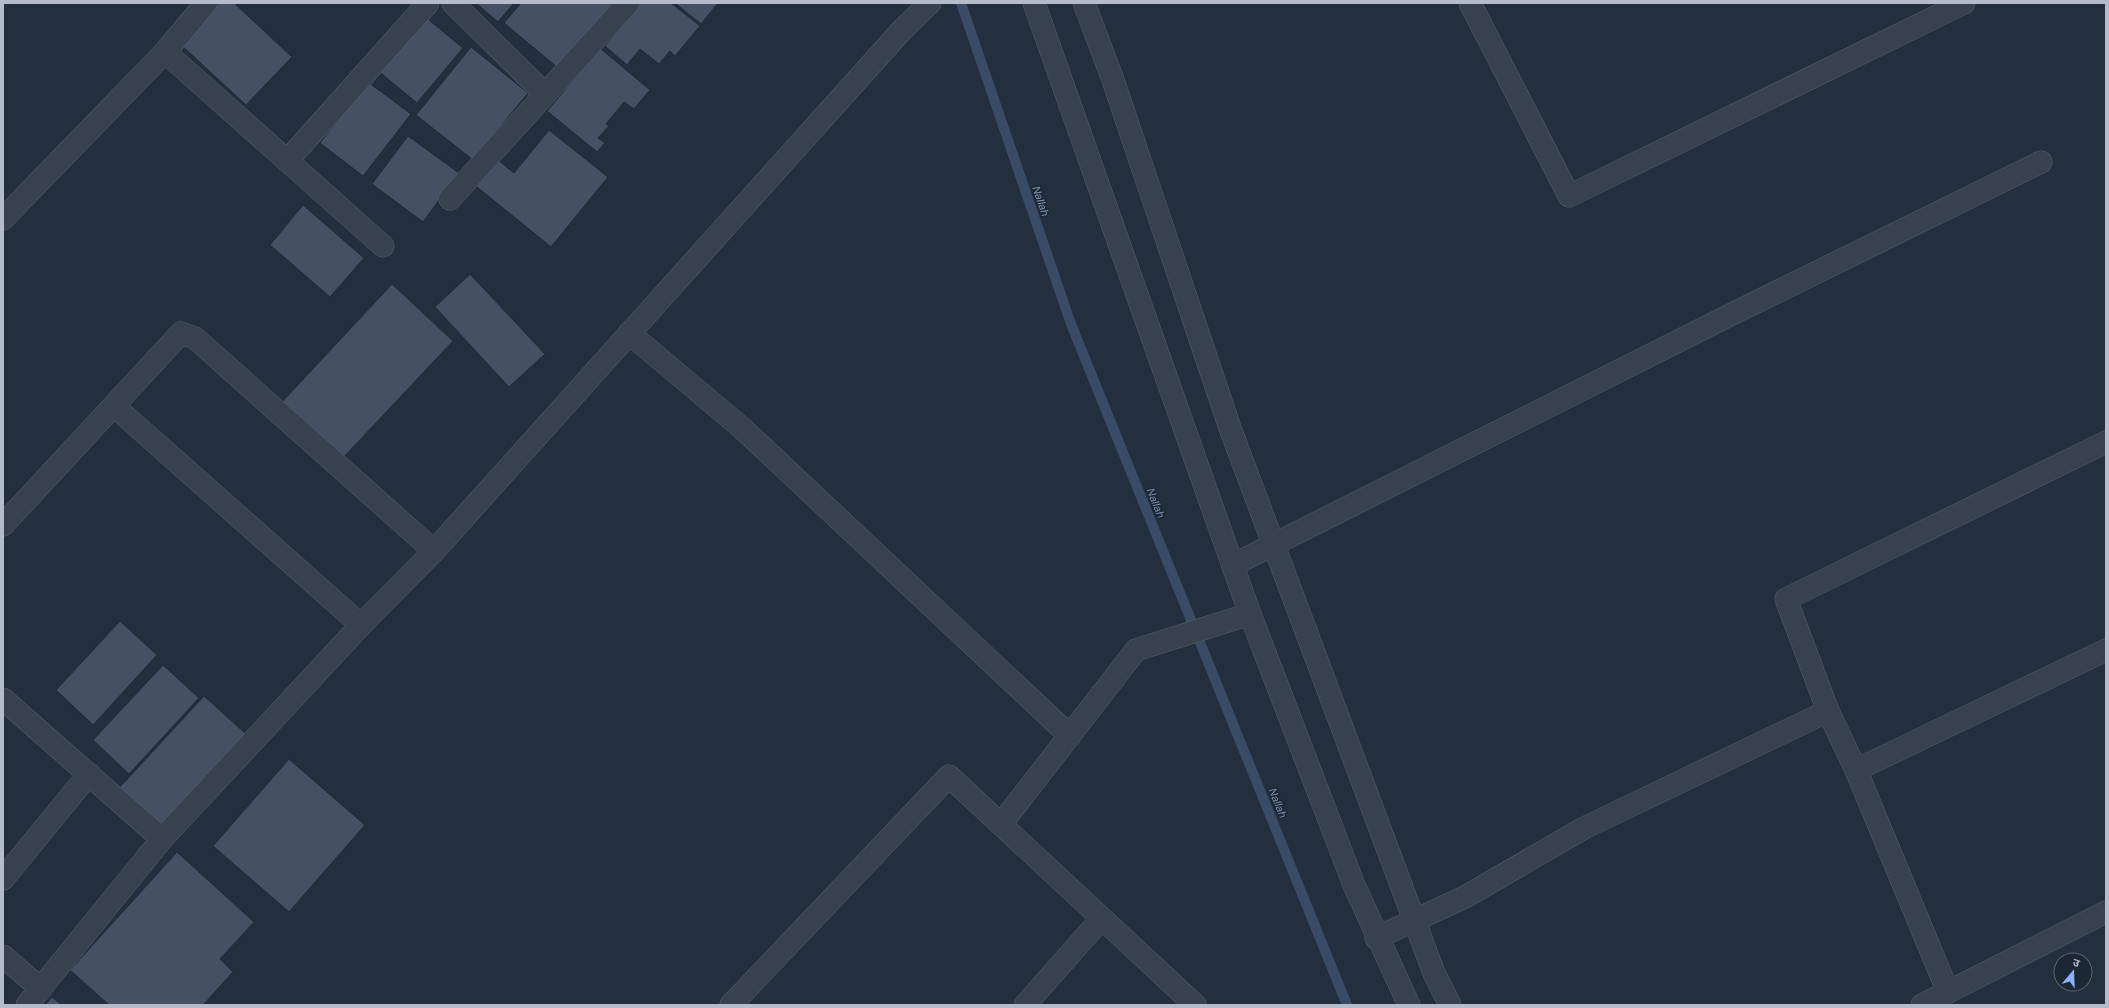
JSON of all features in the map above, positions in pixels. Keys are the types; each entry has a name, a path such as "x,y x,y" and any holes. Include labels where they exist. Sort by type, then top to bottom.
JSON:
{"street":[{"path":"3,219 166,52 206,3"},
{"path":"287,161 428,3"},
{"path":"453,3 545,94"},
{"path":"450,199 628,3"},
{"path":"27,1005 162,839 361,625 434,550 902,30 930,3"},
{"path":"1034,3 1250,614 1354,885 1376,938 1409,1005"},
{"path":"1084,3 1113,80 1230,428 1434,973 1450,1005"},
{"path":"1470,3 1569,196 1964,3"},
{"path":"166,52 383,246"},
{"path":"1233,565 1732,314 2041,162"},
{"path":"3,525 181,333 195,338 434,550"},
{"path":"630,333 743,429 1070,736"},
{"path":"114,406 361,625"},
{"path":"1948,992 1856,770 1828,711 1786,599 2106,442"},
{"path":"1001,824 1136,650 1250,614"},
{"path":"1856,770 2106,650"},
{"path":"3,699 162,839"},
{"path":"1376,938 1465,897 1584,828 1828,711"},
{"path":"3,879 89,774"},
{"path":"731,1005 949,776 1195,1005"},
{"path":"1922,1005 2106,912"},
{"path":"1025,1005 1102,918"},
{"path":"3,956 41,989"}],"building":[{"path":"219,3 234,3 292,57 246,105 180,44"},
{"path":"476,3 514,3 498,22"},
{"path":"521,3 609,3 612,5 558,68 504,23"},
{"path":"640,3 671,3 700,26 675,56 670,51 659,64 640,49 627,65 605,46"},
{"path":"675,3 718,3 701,24"},
{"path":"423,15 463,48 417,103 377,70"},
{"path":"471,47 528,93 473,160 416,115"},
{"path":"600,48 650,90 634,109 624,102 606,124 609,126 598,138 605,143 597,152 547,111"},
{"path":"368,82 411,114 363,176 320,143"},
{"path":"549,130 608,177 551,247 471,182 492,155 514,173"},
{"path":"408,136 459,173 423,222 372,184"},
{"path":"303,205 364,258 330,297 270,245"},
{"path":"470,274 545,354 509,387 435,307"},
{"path":"392,284 453,341 341,460 281,403"},
{"path":"120,621 157,655 93,725 56,690"},
{"path":"163,665 199,698 129,774 93,740"},
{"path":"204,696 246,734 161,826 119,788"},
{"path":"289,759 365,825 289,912 213,846"},
{"path":"177,852 254,922 220,959 233,972 203,1005 109,1005 70,970"},
{"path":"52,997 62,1005 45,1005"}],"waterway":[{"name":"Nallah","path":"961,3 1071,324 1347,1005"}]}
